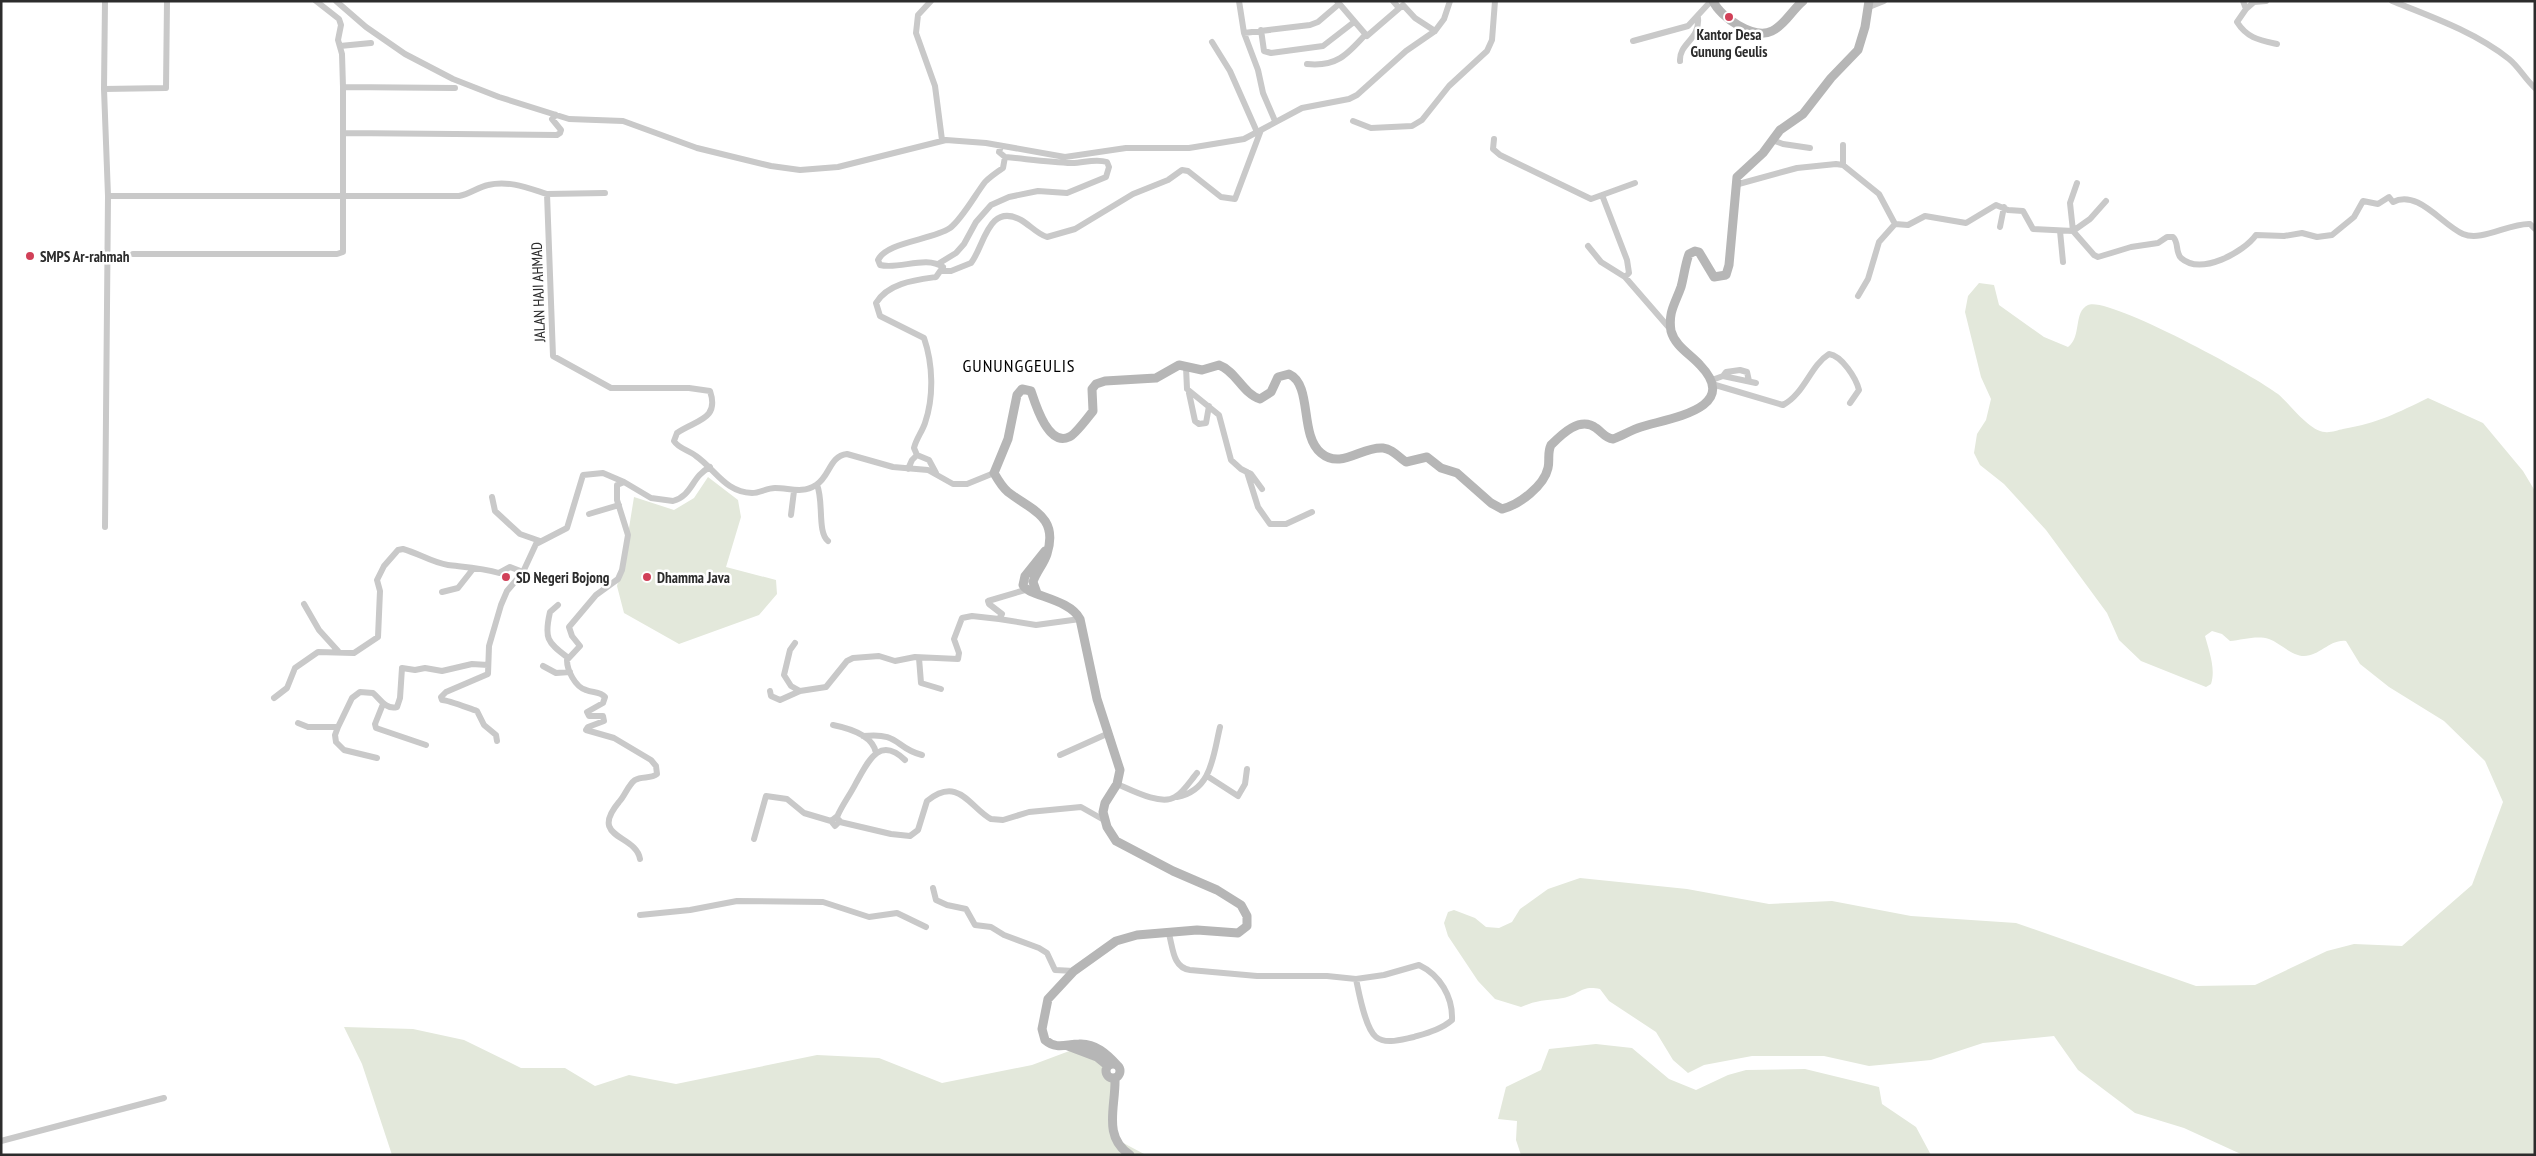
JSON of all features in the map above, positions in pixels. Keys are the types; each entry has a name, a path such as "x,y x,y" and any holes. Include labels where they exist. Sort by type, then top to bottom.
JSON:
{"main road":[{"path":"1712,1 1718,10 1729,20 1756,32 1766,33 1777,28 1803,1"},
{"path":"1037,593 1033,582 1049,547 1049,531 1041,514 1008,492 994,473 1008,439 1017,395 1022,389 1030,391 1038,413 1051,432 1057,437 1068,438 1093,411 1092,389 1100,382 1148,379 1162,375 1178,365 1202,370 1223,366 1256,398 1260,399 1271,392 1278,377 1290,374 1300,386 1312,440 1323,455 1339,460 1382,448 1390,449 1406,462 1427,457 1441,468 1457,473 1491,503 1502,508 1525,497 1540,482 1548,469 1551,445 1572,427 1584,424 1594,427 1605,436 1613,439 1637,428 1666,421 1701,407 1709,400 1712,382 1702,366 1676,342 1672,331 1671,307 1680,290 1688,254 1694,250 1699,252 1714,276 1724,276 1727,272 1735,185 1738,175 1763,154 1780,130 1798,119 1831,78 1858,50 1869,4"},
{"path":"1049,547 1025,576 1023,585 1025,590 1037,593 1066,606 1074,611 1080,620 1093,685 1120,770 1117,784 1105,803 1104,820 1116,841 1152,861 1232,899 1241,905 1248,916 1247,926 1238,933 1197,930 1122,938 1074,971 1048,999 1044,1011 1043,1025 1043,1034 1047,1042 1057,1046 1068,1046 1093,1055 1112,1065 1120,1072 1114,1078 1112,1134 1118,1146 1130,1155"}],"street":[{"path":"105,1 104,89 108,196 105,527"},
{"path":"104,89 166,88 167,1"},
{"path":"316,1 339,19 342,25"},
{"path":"336,1 388,44 453,79 556,115 576,120 623,121 697,148 771,166 800,170 838,166 942,140 968,140 1070,157 1126,148 1189,148 1244,139 1275,121 1307,106 1353,97 1406,51 1435,31 1444,19 1450,1"},
{"path":"931,1 918,15 916,33 935,86 942,140"},
{"path":"1239,1 1244,33 1258,70 1263,93 1275,121"},
{"path":"1393,1 1398,8"},
{"path":"1353,121 1371,128 1412,126 1422,120 1449,86 1487,51 1492,40 1495,1"},
{"path":"1633,41 1688,26 1698,18 1712,1"},
{"path":"1869,4 1884,1"},
{"path":"2242,1 2246,9"},
{"path":"2266,1 2254,2 2246,9 2237,22 2246,34 2253,39 2277,44"},
{"path":"2392,1 2430,14 2477,38 2509,59 2535,88"},
{"path":"1244,33 1310,25 1318,22 1338,2 1365,35"},
{"path":"1308,64 1322,66 1344,57 1365,35 1369,35 1398,8 1404,5 1415,18 1435,31"},
{"path":"133,254 340,254 343,250 344,87 338,36 342,25 355,18"},
{"path":"1680,61 1681,51 1694,38 1699,26 1698,18"},
{"path":"1261,30 1264,51 1271,53 1323,46 1354,22"},
{"path":"917,456 914,448 925,423 931,397 928,348 924,338 880,316 876,303 880,296 892,287 914,280 936,277 942,271 971,263 986,231 993,222 1004,217 1019,218 1047,237 1075,229 1133,194 1168,180 1184,170 1188,171 1221,198 1235,199 1260,130 1227,64 1212,42"},
{"path":"340,46 371,44"},
{"path":"344,87 455,88"},
{"path":"344,133 557,135 560,134 561,130 552,119 556,115"},
{"path":"1494,139 1494,149 1500,156 1591,199 1636,183"},
{"path":"1772,140 1783,144 1810,148"},
{"path":"1843,145 1843,165"},
{"path":"1001,146 999,152 1005,156 1050,162 1075,163 1099,160 1107,162 1106,177 1067,194 1038,190 1009,196 991,205 976,222 964,244 956,253 938,264 887,266 880,264 878,260 880,254 890,249 936,235 951,227 986,181 1003,168 1005,156"},
{"path":"1735,185 1813,165 1843,165 1879,194 1895,224"},
{"path":"2077,183 2070,203 2073,231 2098,257 2131,247 2158,243 2167,237 2172,237 2183,259 2189,262 2205,264 2236,255 2256,235 2284,236 2302,233 2317,237 2332,235 2354,217 2364,200 2378,204 2389,197 2394,202 2399,199 2408,199 2427,206 2444,222 2469,236 2483,236 2490,231 2522,224 2530,224 2535,229"},
{"path":"108,196 459,196 471,193 490,184 528,187 547,194 605,193"},
{"name":"JALAN HAJI AHMAD","path":"547,194 553,356 611,388 689,388 710,392 714,404 713,409 706,416 677,433 674,439 679,447 693,453 724,484 736,490 755,493 774,488 794,491 807,490 817,485"},
{"path":"1602,196 1627,260 1629,273 1625,277"},
{"path":"1895,224 1908,225 1924,216 1966,223 1991,206 2023,211 2033,229 2073,231 2090,219 2106,201"},
{"path":"2000,227 2004,207"},
{"path":"1858,296 1868,279 1879,242 1895,224"},
{"path":"2060,231 2063,262"},
{"path":"1588,246 1606,266 1625,277 1672,331"},
{"path":"938,264 943,267 942,271"},
{"path":"1712,382 1783,405 1794,397 1812,375 1820,359 1829,354 1836,357 1857,383 1859,390 1850,403"},
{"path":"1186,367 1186,387 1195,421 1199,424 1206,423 1209,406"},
{"path":"1712,382 1723,376 1726,372 1740,370 1747,372 1753,382 1723,376"},
{"path":"1734,378 1740,370"},
{"path":"1189,393 1209,406 1221,417 1224,442 1231,460 1247,472 1262,489"},
{"path":"828,541 822,533 822,505 817,485 835,460 845,454 851,454 893,467 936,473"},
{"path":"908,469 912,460 917,456"},
{"path":"917,456 929,460 936,473 947,483 960,485 976,482 994,473"},
{"path":"492,497 495,511 520,534 540,540 558,535 567,528 583,474 603,473 624,482 651,498 673,502 687,492 697,476 710,468"},
{"path":"1247,472 1258,507 1270,524 1281,525 1312,512"},
{"path":"624,482 617,486 619,505 628,535 622,570 618,579 596,595 570,624 570,633 580,646 567,658 566,662 579,686 602,694 604,697 602,703 587,712 589,716 603,716 604,721 588,726 586,732 616,739 656,766 656,775 634,781 611,811 609,818 610,827 613,832 637,852 640,859"},
{"path":"790,515 794,491"},
{"path":"589,514 619,505"},
{"path":"496,741 496,734 484,725 477,710 458,706 451,700 441,699 441,696 446,692 486,676 489,672 489,646 503,598 524,572 540,540"},
{"path":"274,698 286,688 296,668 318,652 338,651 354,653 379,636 380,591 377,580 384,566 398,550 407,550 448,564 473,569 489,569 499,573 510,567 524,572"},
{"path":"442,592 458,588 473,569"},
{"path":"999,619 1002,614 989,604 988,601 1025,590"},
{"path":"304,604 320,630 338,651"},
{"path":"558,606 550,612 548,639 551,645 567,658"},
{"path":"770,691 773,698 780,700 800,691 828,686 847,661 853,658 879,656 895,661 919,658 958,660 959,653 954,639 962,618 972,616 1036,625 1080,620"},
{"path":"794,643 790,650 784,675 790,686 800,691"},
{"path":"919,658 921,682 940,689"},
{"path":"378,758 344,750 336,742 335,735 338,727 356,693 365,691 373,693 383,704 394,708 399,702 402,668 415,670 425,668 442,671 472,664 488,665"},
{"path":"543,666 556,673 570,672"},
{"path":"383,704 375,724 376,728 426,745"},
{"path":"298,723 308,727 338,727"},
{"path":"833,726 850,729 863,736 875,749 876,753"},
{"path":"1117,784 1150,797 1164,799 1191,792 1207,776 1212,767 1220,727"},
{"path":"1060,755 1109,733"},
{"path":"863,736 892,737 906,749 922,755"},
{"path":"836,820 865,767 876,753 892,750 905,760"},
{"path":"1207,776 1238,796 1245,784 1247,769"},
{"path":"1176,797 1197,773"},
{"path":"754,839 766,796 787,799 804,813 891,834 910,836 918,830 927,801 939,795 956,793 972,801 991,819 1003,820 1028,812 1081,807 1104,820"},
{"path":"933,888 936,900 947,905 966,909 975,925 991,927 1004,935 1039,948 1049,955 1054,970 1074,971"},
{"path":"640,915 690,910 737,901 814,901 823,902 869,917 897,913 926,927"},
{"path":"1169,934 1176,962 1184,970 1246,976 1327,976 1356,979 1384,975 1419,965 1436,978 1446,991 1451,1001 1452,1020 1439,1029 1417,1036 1397,1040 1382,1040 1376,1037 1371,1029 1356,979"},
{"path":"1,1141 164,1098"}],"shaded area":[{"path":"1979,283 1994,285 1999,305 2044,337 2068,347 2075,337 2083,308 2088,305 2101,305 2151,324 2214,356 2265,385 2278,394 2306,422 2325,432 2377,421 2428,398 2483,423 2523,471 2535,491 2535,1155 2243,1155 2184,1128 2135,1113 2078,1070 2054,1036 1983,1043 1931,1060 1869,1066 1824,1056 1752,1056 1704,1065 1688,1073 1673,1060 1656,1032 1609,1001 1600,989 1588,988 1569,997 1538,1001 1521,1007 1495,999 1478,981 1448,936 1444,923 1448,912 1454,910 1475,918 1486,927 1499,928 1512,922 1520,909 1548,889 1580,878 1687,889 1769,904 1832,901 1911,916 2016,923 2196,986 2255,985 2327,951 2354,944 2402,946 2472,885 2503,802 2485,761 2444,721 2389,687 2360,664 2346,641 2335,642 2315,653 2304,656 2295,654 2269,639 2255,638 2230,641 2222,634 2212,631 2205,636 2213,672 2211,684 2206,687 2141,661 2119,640 2107,613 2046,530 2004,484 1980,465 1974,453 1977,434 1986,420 1991,399 1981,377 1965,312 1968,296"},
{"path":"708,477 738,500 741,517 726,567 776,580 777,594 759,615 679,644 624,613 617,586 625,553 634,497 674,510 694,498"},
{"path":"344,1027 413,1029 464,1040 521,1068 565,1068 595,1086 629,1075 676,1084 817,1055 879,1058 942,1083 1032,1065 1080,1047 1099,1053 1111,1081 1112,1137 1146,1155 392,1155 362,1064"},
{"path":"1596,1044 1632,1048 1669,1079 1696,1090 1728,1075 1746,1070 1805,1069 1879,1087 1882,1104 1916,1127 1931,1155 1521,1155 1516,1140 1517,1121 1498,1119 1506,1087 1541,1070 1549,1049"}],"place":[{"name":"Kantor Desa Gunung Geulis","path":"1729,17"},
{"name":"SMPS Ar-rahmah","path":"30,256"},
{"name":"SD Negeri Bojong","path":"506,577"},
{"name":"Dhamma Java","path":"647,577"}],"district":[{"name":"GUNUNGGEULIS","path":"1019,365"}]}
